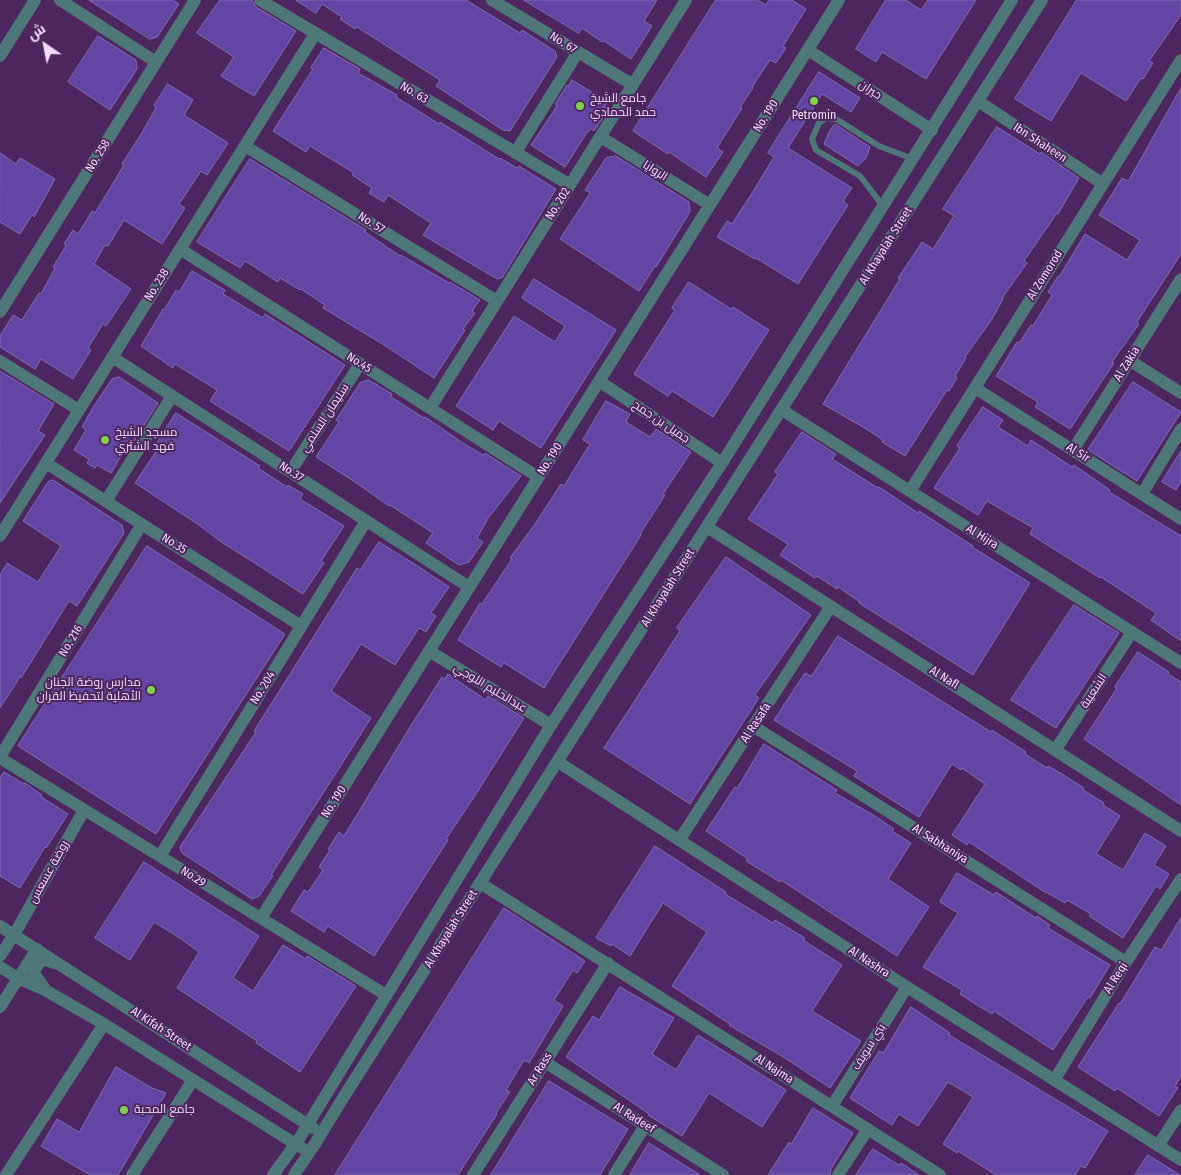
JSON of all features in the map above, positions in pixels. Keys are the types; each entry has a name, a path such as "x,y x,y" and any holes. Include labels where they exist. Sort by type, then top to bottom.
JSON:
{"street":[{"path":"0,56 35,0"},
{"path":"60,0 156,62"},
{"name":"No. 258","path":"0,312 195,0"},
{"name":"No. 63","path":"260,0 570,185"},
{"name":"No. 67","path":"492,0 512,5 578,52 633,85"},
{"name":"No. 202","path":"430,408 686,0"},
{"name":"No. 190","path":"261,918 839,0"},
{"name":"Al Khayalah Street","path":"273,1175 296,1144 551,725 722,463 1012,0"},
{"name":"Al Khayalah Street","path":"293,1175 310,1152 1042,0"},
{"name":"No. 238","path":"0,536 315,34"},
{"name":"حيران","path":"808,50 932,130"},
{"path":"514,152 578,52"},
{"name":"Al Zomorod","path":"910,491 1181,60"},
{"name":"Ibn Shaheen","path":"978,101 1102,184"},
{"name":"الروايا","path":"601,137 710,205"},
{"name":"No. 57","path":"245,146 497,301"},
{"name":"No.45","path":"180,249 538,477"},
{"name":"Al Zakia","path":"1073,450 1181,279"},
{"name":"No.37","path":"112,357 470,587"},
{"path":"1129,360 1181,393"},
{"path":"0,361 80,410"},
{"name":"سليمان السلمي","path":"290,472 360,364"},
{"name":"جميل بن جمح","path":"599,381 722,463"},
{"name":"Al Sir","path":"975,388 1181,519"},
{"path":"106,501 172,396"},
{"name":"Al Hijra","path":"782,410 1181,663"},
{"path":"1142,494 1181,430"},
{"name":"No.35","path":"46,463 301,626"},
{"name":"No. 204","path":"160,856 366,521"},
{"name":"No. 216","path":"0,757 142,524"},
{"name":"Al Nafl","path":"707,527 1181,830"},
{"name":"Al Rasafa","path":"680,839 831,606"},
{"name":"الشعيبة","path":"1056,749 1132,632"},
{"path":"610,636 607,649 611,655 617,658 629,650"},
{"name":"عبدالحليم اللوجي","path":"429,651 551,725"},
{"path":"578,685 594,675 600,679 601,689 594,705"},
{"name":"Al Sabhaniya","path":"754,726 1126,962"},
{"name":"No.29","path":"0,757 386,996"},
{"name":"Al Nashra","path":"558,762 907,987 1181,1160"},
{"name":"روضة عسعس","path":"0,956 84,810"},
{"name":"Al Reqi","path":"1055,1079 1126,962 1181,879"},
{"name":"Al Najma","path":"480,883 940,1175"},
{"path":"0,928 7,938 0,949"},
{"name":"Al Kifah Street","path":"0,928 14,934 322,1133"},
{"path":"0,1007 37,949"},
{"path":"45,990 33,972 42,959 62,966"},
{"name":"Ar Rass","path":"473,1175 608,963"},
{"name":"Al Kifah Street","path":"0,967 104,1024 310,1152"},
{"name":"بني سويف","path":"832,1106 907,987"},
{"path":"6,1175 104,1024"},
{"name":"Al Radeef","path":"545,1062 645,1126 705,1170 723,1175"},
{"path":"132,1175 192,1080"},
{"path":"330,1088 317,1112 327,1117 343,1098"},
{"path":"1158,1146 1181,1110"},
{"path":"614,1175 645,1126"},
{"path":"838,1175 868,1129"},
{"path":"273,1175 285,1164 292,1164 294,1167 293,1175"}],"lane":[{"path":"883,206 860,176 816,150 812,139 819,123 826,118 836,119 879,146 913,159"}],"building":[{"path":"89,0 173,0 179,4 157,37 150,39"},
{"path":"220,0 252,0 256,7 296,31 254,96 221,76 234,57 197,33"},
{"path":"296,0 466,0 520,33 522,30 555,51 557,57 510,131 503,130 436,86 440,80 357,27 355,29 340,19 342,17 322,4 316,13"},
{"path":"524,0 657,0 644,21 652,26 631,59 582,28 579,33"},
{"path":"716,0 757,0 766,5 769,0 792,0 806,9 783,46 786,48 776,63 770,60 740,107 742,108 717,148 723,152 706,177 633,131"},
{"path":"886,0 906,0 921,10 928,0 976,0 926,79 882,52 876,62 856,49"},
{"path":"1077,0 1181,0 1181,15 1149,61 1153,63 1143,79 1141,78 1126,101 1081,73 1051,121 1015,99"},
{"path":"98,36 136,60 137,69 110,110 68,82"},
{"path":"324,48 360,69 358,73 397,95 396,97 439,124 440,122 499,159 517,168 519,166 556,189 502,278 497,279 423,235 431,223 388,195 384,202 369,193 372,188 352,175 354,173 310,146 306,152 273,131 313,69 311,68"},
{"path":"819,72 860,98 851,112 822,94 788,148 852,188 843,201 848,205 798,284 717,237 727,221 732,224 752,193 774,157 768,153"},
{"path":"572,80 608,102 604,107 608,110 594,131 591,129 586,134 565,167 531,145 553,112 557,105 555,104"},
{"path":"168,84 193,100 184,115 228,143 207,175 201,171 179,204 185,208 162,244 124,220 108,246 105,245 94,264 131,289 106,326 103,324 88,348 91,350 73,379 41,359 35,369 0,347 0,336 13,315 22,320 39,293 41,294 55,268 53,267 66,246 64,244 73,230 78,234 92,211 95,213 124,165 122,164 140,136 156,108 154,106"},
{"path":"1181,88 1181,254 1137,322 1139,324 1112,362 1114,363 1070,429 1035,407 1038,402 996,376 1017,342 1019,343 1031,325 1033,326 1052,295 1048,292 1085,234 1127,260 1140,240 1099,215 1122,178 1128,181"},
{"path":"835,124 870,147 866,158 858,166 824,144"},
{"path":"997,127 1040,154 1041,152 1079,178 1058,214 1024,261 1027,263 1002,298 992,319 965,357 955,376 957,378 949,391 947,390 905,456 882,442 883,440 866,429 823,404 900,279 898,278 922,242 933,249 954,216 943,209"},
{"path":"0,153 16,164 20,158 55,179 34,217 32,215 20,234 0,222"},
{"path":"616,156 689,202 690,212 639,291 560,239 590,193 585,190 606,158"},
{"path":"250,159 366,230 365,232 400,256 480,300 472,311 475,313 463,329 465,330 434,378 323,308 325,305 301,289 280,278 278,282 245,261 240,268 197,242"},
{"path":"192,271 225,290 223,294 263,318 265,314 345,365 289,451 210,401 217,390 175,364 173,368 141,346 163,309 176,290 179,292"},
{"path":"534,279 616,330 541,448 499,421 493,430 456,406 514,316 555,342 565,326 522,298"},
{"path":"689,282 731,309 733,307 769,330 713,417 672,391 668,396 634,374 675,310 672,308"},
{"path":"0,371 54,404 38,431 45,435 0,503"},
{"path":"119,377 158,403 126,454 123,453 111,473 97,465 95,468 87,463 89,459 74,450 86,430 82,427 94,406 112,379"},
{"path":"369,380 392,394 391,397 463,443 483,455 485,453 521,476 489,517 477,538 483,542 469,562 459,565 426,543 433,533 316,457 339,422 336,420 360,383"},
{"path":"1133,382 1181,412 1137,481 1088,450"},
{"path":"606,401 630,414 626,422 650,437 656,429 691,452 663,494 665,495 641,535 544,688 504,663 501,667 458,640 480,603 482,604 512,559 510,558 561,484 564,486 590,444 583,440"},
{"path":"983,407 1003,420 998,427 1028,446 1031,440 1072,467 1074,465 1110,490 1109,492 1181,536 1181,641 1151,620 1156,613 1030,534 1033,528 987,501 978,515 934,488 960,448 957,446"},
{"path":"176,413 260,466 258,468 287,487 288,485 303,494 300,499 344,526 321,561 324,563 303,594 220,541 135,483 157,450 154,448"},
{"path":"802,432 836,454 832,459 918,513 919,511 1030,583 973,675 859,603 838,587 837,589 817,576 815,578 780,555 788,544 748,519 778,474 775,472"},
{"path":"1181,451 1181,481 1176,490 1162,482"},
{"path":"53,480 122,525 124,533 77,606 69,601 0,708 0,575 7,563 38,582 61,546 23,521 48,482"},
{"path":"379,542 449,587 431,613 436,616 426,632 419,628 395,665 361,644 331,691 371,718 271,875 273,876 259,896 252,899 182,853 180,847 256,732 254,731 357,568 360,570"},
{"name":"مدارس روضة الجنان الأهلية لتحفيظ القران","path":"147,546 285,634 156,834 18,746"},
{"path":"726,557 811,615 755,695 759,698 690,804 604,748 680,631 677,628"},
{"path":"1074,605 1119,633 1056,728 1011,700"},
{"path":"838,636 991,732 992,730 1047,768 1048,766 1084,788 1083,790 1120,816 1096,854 1123,870 1145,833 1166,846 1154,865 1169,874 1160,889 1156,886 1123,938 1089,916 1091,914 1067,900 1065,903 1046,893 969,842 967,845 952,835 985,784 962,768 961,770 952,764 919,817 854,776 857,771 774,720 805,673 811,676"},
{"path":"1138,652 1181,682 1181,805 1084,739"},
{"path":"448,674 486,700 488,696 524,718 374,956 328,926 324,932 291,911 304,890 308,892 323,870 319,867 330,850 328,849 339,832 344,836 442,677 445,679"},
{"path":"764,744 837,790 835,793 875,816 894,829 892,831 911,843 888,879 929,907 897,956 781,880 780,882 746,861 748,859 706,831 735,787 737,788"},
{"path":"4,772 25,783 42,795 41,797 68,814 20,888 0,876 0,778"},
{"path":"655,846 726,892 725,894 773,923 775,920 805,938 803,940 842,965 812,1011 861,1041 830,1088 785,1058 729,1025 672,986 707,932 663,903 630,956 612,944 611,946 596,938"},
{"path":"144,862 259,936 233,978 253,991 283,945 306,959 307,956 356,986 300,1072 177,988 199,952 180,938 154,922 130,960 95,938"},
{"path":"957,873 994,895 996,892 1036,918 1037,916 1050,925 1048,928 1110,965 1090,998 1088,997 1053,1050 994,1011 992,1014 977,1005 960,994 962,990 923,967 958,913 940,902"},
{"path":"504,908 585,961 577,973 573,970 554,1000 563,1006 529,1063 524,1060 506,1090 510,1092 497,1114 458,1175 335,1175"},
{"path":"1181,918 1181,1076 1175,1086 1178,1088 1159,1116 1117,1088 1115,1091 1078,1067 1155,947 1161,950"},
{"path":"620,987 674,1018 652,1054 676,1070 698,1035 786,1090 762,1127 709,1093 682,1136 648,1115 566,1057 593,1016 599,1020"},
{"path":"911,1007 950,1033 949,1035 1108,1131 1085,1168 1081,1166 1075,1175 996,1175 958,1151 957,1153 943,1144 973,1097 948,1082 918,1126 899,1114 892,1125 850,1098 879,1051 883,1053"},
{"path":"116,1067 152,1088 166,1093 118,1175 90,1175 41,1146 57,1119 79,1132"},
{"path":"549,1081 628,1129 600,1175 491,1175"},
{"path":"813,1108 853,1133 831,1169 830,1175 768,1175 789,1142 791,1144"},
{"path":"649,1143 700,1175 630,1175"},
{"path":"873,1149 899,1165 901,1163 919,1175 856,1175"},
{"path":"1148,1155 1180,1175 1135,1175"}],"place":[{"name":"Petromin","path":"814,101"},
{"name":"جامع الشيخ حمد الحمادي","path":"580,106"},
{"name":"مسجد الشيخ فهد الشثري","path":"105,440"},
{"name":"مدارس روضة الجنان الأهلية لتحفيظ القران","path":"151,690"},
{"name":"جامع المحبة","path":"124,1110"}]}
